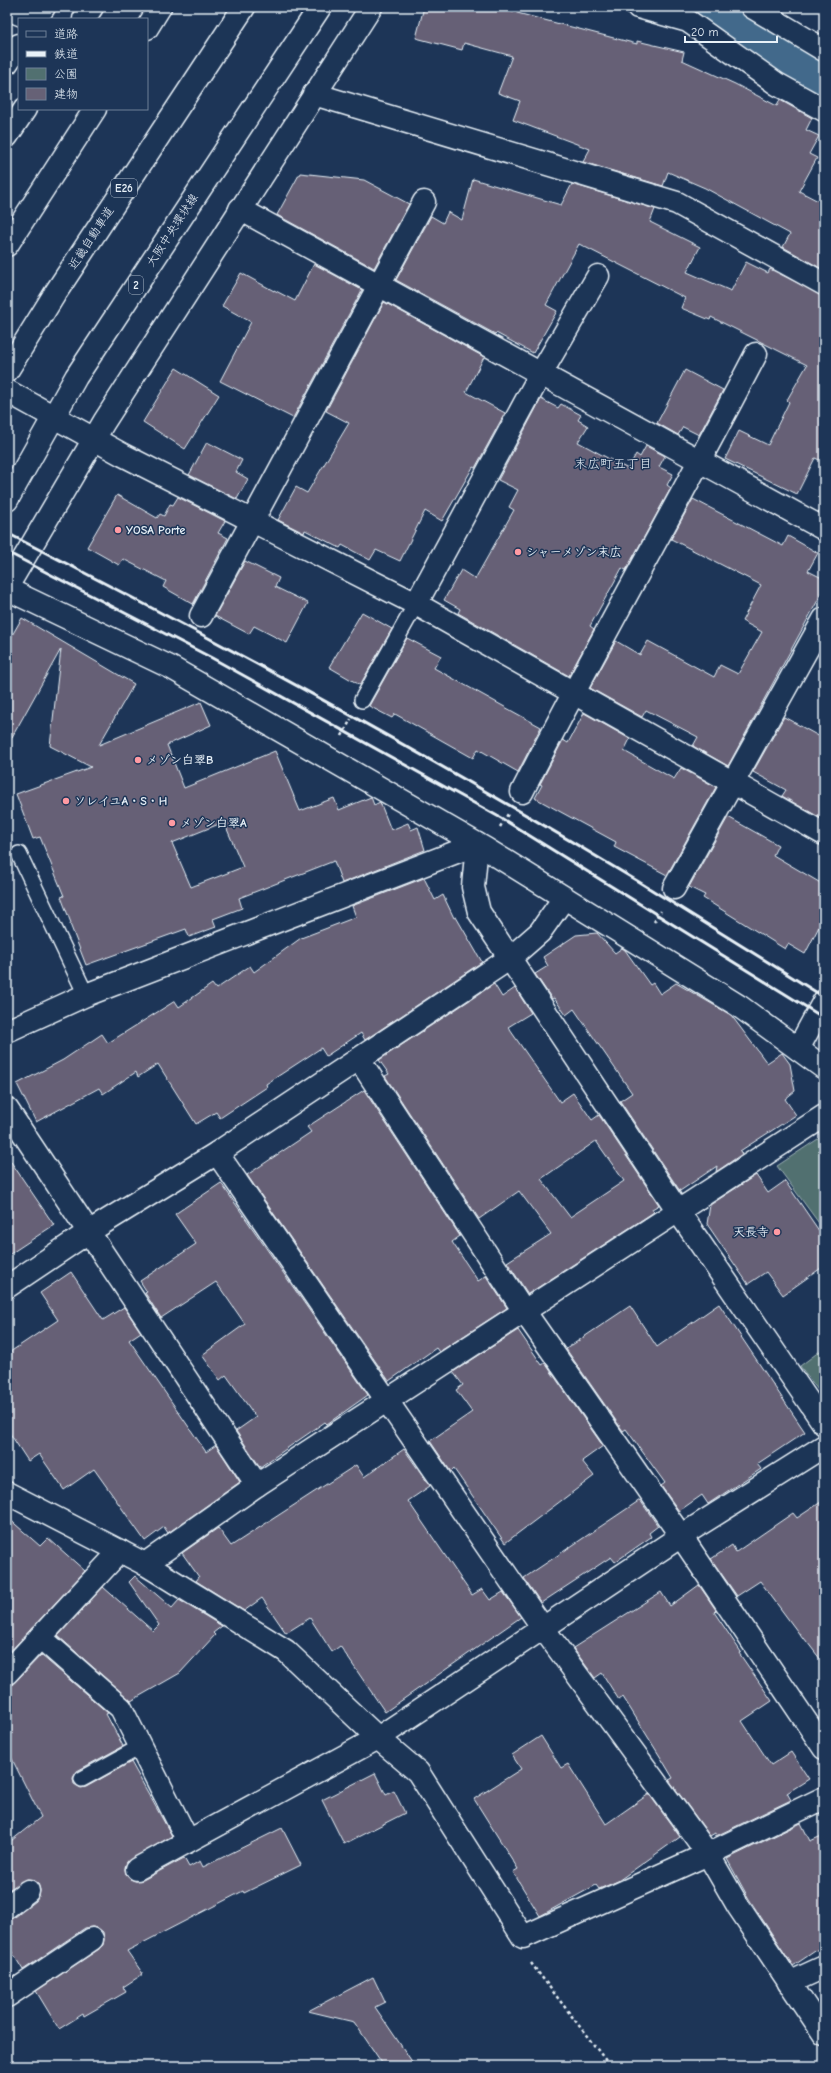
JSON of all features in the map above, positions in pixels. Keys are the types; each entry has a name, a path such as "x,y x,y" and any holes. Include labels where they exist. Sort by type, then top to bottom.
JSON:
{"main road":[{"path":"37,18 44,7"},
{"path":"85,18 92,7"},
{"path":"148,26 160,7"},
{"name":"近畿自動車道","path":"7,371 56,292 244,7"},
{"name":"大阪中央環状線","path":"7,500 55,417 76,377 273,76 320,7"},
{"path":"371,7 94,438 7,588 166,664 477,844 739,1006 824,1068"},
{"path":"638,7 688,21 777,84 824,110"},
{"path":"752,7 824,50"},
{"path":"7,9 30,18"},
{"path":"7,63 18,46"},
{"path":"314,94 677,203 824,284"},
{"path":"7,136 24,110"},
{"path":"7,245 94,110"},
{"path":"201,616 424,202"},
{"path":"240,209 700,463 824,529"},
{"path":"416,604 540,375 598,276"},
{"path":"522,792 572,693 700,463 756,354"},
{"path":"7,391 94,438 416,604 824,834"},
{"path":"674,888 824,619"},
{"path":"477,844 473,887 479,912 678,1211 824,1424"},
{"path":"7,1031 86,995 477,844"},
{"path":"7,1287 90,1231 217,1153 509,959 540,932 564,898"},
{"path":"798,1049 824,1001"},
{"path":"359,1058 524,1311 681,1536 824,1748"},
{"path":"7,1109 90,1231 258,1485"},
{"path":"145,1564 258,1485 824,1116"},
{"path":"217,1153 543,1628 708,1854 738,1906 824,2034"},
{"path":"137,1869 378,1738 681,1536 824,1446"},
{"path":"7,1493 145,1564 286,1651 378,1738 418,1772 523,1937 708,1854 824,1798"},
{"path":"7,1673 120,1551"},
{"path":"40,1637 121,1708 188,1841"},
{"path":"7,1908 28,1891"},
{"path":"7,1996 92,1939"},
{"path":"789,1983 824,1967"}],"lane":[{"path":"362,700 416,604"},
{"path":"19,854 86,995"},
{"path":"82,1779 140,1747"}],"path":[{"path":"523,1937 518,1945 610,2066"}],"green space":[{"path":"824,1135 824,1230 777,1166"},
{"path":"824,1348 824,1398 800,1366"}],"building":[{"path":"424,7 494,7 637,44 637,41 684,52 682,60 735,84 777,106 780,100 812,118 806,130 819,136 809,154 817,158 799,191 824,204 824,270 783,247 790,234 705,188 668,172 663,186 583,162 590,149 513,120 520,101 498,93 512,56 464,43 462,50 416,38"},
{"path":"300,173 364,180 409,204 374,268 277,215"},
{"path":"473,179 561,205 572,184 655,209 650,222 700,247 687,272 731,291 746,262 768,273 770,269 824,296 824,462 815,458 797,494 725,459 739,431 768,445 789,402 787,400 807,365 711,317 710,320 681,308 685,298 579,244 546,305 557,311 533,353 396,280 431,216 443,223 448,212 462,220"},
{"path":"314,264 362,290 293,418 220,381 251,322 222,306 241,273 295,301"},
{"path":"384,302 484,357 466,392 505,413 475,468 473,467 442,521 425,511 400,561 376,550 370,560 342,545 340,548 305,530 304,533 278,520 296,487 307,493 349,423 326,411"},
{"path":"176,368 219,395 185,449 143,422"},
{"path":"685,370 723,390 699,435 683,427 678,435 657,423"},
{"path":"541,399 558,408 561,404 581,415 578,420 588,426 578,442 628,469 636,454 640,457 646,446 665,456 659,467 673,474 667,485 671,488 626,570 622,568 590,626 594,629 569,676 458,613 460,609 444,600 461,570 475,579 514,510 509,507 518,490 498,480"},
{"path":"207,442 242,460 236,472 248,479 237,499 189,475"},
{"path":"117,495 157,518 160,514 164,516 170,504 173,505 178,497 225,521 218,533 228,538 193,604 163,587 166,581 123,559 119,565 87,547"},
{"path":"693,499 783,546 788,536 818,553 808,571 824,579 824,589 728,766 693,746 698,737 646,710 642,717 590,688 616,641 640,655 648,641 714,677 720,665 738,674 762,632 742,621 761,585 671,539"},
{"path":"245,561 279,578 275,587 308,603 287,643 254,626 249,634 215,616"},
{"path":"362,612 392,629 360,685 329,667"},
{"path":"22,618 134,684 99,745 201,702 211,725 167,745 184,788 275,751 300,811 334,798 339,810 371,797 374,805 380,802 391,830 408,823 411,830 418,827 425,850 342,883 334,861 239,898 242,908 213,919 216,927 189,937 186,929 86,965 61,897 64,896 40,837 33,839 16,794 91,767 50,746 61,649 7,746 7,644","holes":["224,822 243,867 191,887 172,843"]},
{"path":"407,638 441,656 434,668 541,727 518,772 478,749 473,758 395,714 392,718 369,706"},
{"path":"584,713 630,739 624,751 674,779 681,768 716,787 667,875 614,847 616,842 535,798 542,785 540,784 563,740 568,743"},
{"path":"784,717 824,739 824,820 782,796 786,790 753,772"},
{"path":"728,817 778,845 773,855 824,885 824,917 805,954 788,944 785,949 703,898 705,895 689,887"},
{"path":"424,878 435,900 443,895 454,918 456,917 482,962 365,1040 361,1033 326,1056 321,1048 266,1084 267,1087 220,1118 216,1112 196,1124 158,1064 138,1077 136,1072 103,1094 99,1088 36,1122 17,1084 63,1060 102,1034 108,1043 175,1001 179,1007 212,984 216,989 250,966 254,972 301,938 356,917 352,906"},
{"path":"597,933 615,953 622,948 625,950 650,985 653,983 660,994 676,983 731,1015 767,1063 782,1053 790,1064 795,1091 785,1099 796,1115 740,1151 742,1154 716,1172 717,1166 680,1191 620,1101 632,1093 574,1009 566,1015 554,998 552,999 535,974 548,966 543,957 576,935"},
{"path":"494,984 502,997 515,988 531,1013 508,1027 560,1102 573,1093 592,1120 599,1115 659,1205 652,1209 654,1212 528,1294 507,1262 551,1234 519,1191 479,1219 385,1076 389,1074 379,1060","holes":["596,1141 624,1181 570,1217 541,1179"]},
{"path":"364,1090 460,1236 452,1242 478,1281 486,1276 507,1308 439,1352 436,1348 389,1381 247,1175 311,1132 307,1127"},
{"path":"7,1156 54,1225 7,1256"},
{"path":"756,1175 768,1193 785,1181 824,1238 824,1266 783,1295 766,1272 748,1284 707,1224 710,1205"},
{"path":"221,1183 368,1395 327,1424 325,1422 260,1467 236,1431 256,1417 226,1375 220,1380 202,1355 245,1324 216,1282 161,1318 145,1293 147,1292 140,1281 196,1244 175,1214"},
{"path":"71,1272 103,1320 124,1307 141,1332 129,1340 206,1452 216,1445 240,1482 168,1533 164,1527 145,1541 94,1469 64,1490 39,1454 28,1461 7,1429 7,1354 58,1320 40,1293"},
{"path":"719,1304 805,1432 757,1464 761,1469 708,1504 702,1495 679,1511 661,1486 665,1483 626,1429 623,1431 566,1349 630,1306 657,1347"},
{"path":"518,1330 542,1365 545,1363 603,1446 582,1461 594,1476 505,1543 454,1469 451,1472 430,1441 472,1412 456,1390 463,1385 453,1372"},
{"path":"404,1449 430,1486 408,1501 472,1595 482,1589 490,1600 503,1592 521,1617 385,1712 340,1646 332,1652 310,1618 286,1633 262,1598 244,1611 196,1581 199,1577 182,1553 218,1528 231,1546 356,1465 364,1477"},
{"path":"640,1500 658,1526 649,1533 651,1537 615,1562 611,1557 541,1603 524,1578"},
{"path":"824,1500 824,1664 804,1638 803,1639 760,1581 737,1596 711,1559 732,1545 736,1552 793,1513 797,1518"},
{"path":"7,1517 40,1546 48,1538 85,1571 7,1655"},
{"path":"135,1576 172,1608 179,1600 222,1626 213,1633 215,1635 180,1673 131,1701 58,1636 103,1587 153,1631 159,1625 129,1582"},
{"path":"699,1585 716,1610 714,1612 741,1652 739,1653 772,1701 742,1721 771,1765 791,1752 809,1779 787,1793 791,1800 716,1836 715,1833 710,1836 669,1780 673,1778 623,1697 619,1700 602,1673 595,1678 573,1648 661,1592 670,1606"},
{"path":"41,1655 108,1713 106,1714 123,1746 77,1771 73,1778 74,1784 81,1788 86,1787 131,1762 172,1836 127,1862 125,1869 126,1875 130,1879 136,1881 143,1880 184,1858 189,1867 200,1861 203,1867 282,1828 301,1865 244,1893 243,1891 127,1951 143,1974 123,1987 126,1992 84,2016 83,2014 59,2029 36,1991 99,1949 103,1945 104,1939 103,1932 98,1928 85,1928 23,1970 7,1944 7,1919 15,1917 36,1901 40,1890 38,1883 27,1879 7,1891 7,1844 41,1817 7,1749 7,1685 16,1681"},
{"path":"541,1736 561,1768 568,1764 606,1824 649,1794 680,1837 618,1881 599,1889 596,1885 540,1916 513,1872 518,1869 474,1799 521,1769 512,1755"},
{"path":"375,1773 386,1795 394,1791 405,1813 344,1844 322,1800"},
{"path":"801,1823 810,1841 824,1835 824,1945 793,1966 749,1899 727,1859"},
{"path":"373,1977 385,2002 375,2007 415,2066 384,2066 354,2022 308,2011"}],"waterway":[{"path":"704,7 824,80"}],"railway":[{"path":"7,533 247,659 484,790 639,882 824,997"},
{"path":"7,552 212,658 501,818 824,1018"}],"place":[{"name":"YOSA Porte","path":"118,530"},
{"name":"シャーメゾン末広","path":"518,552"},
{"name":"メゾン白翠B","path":"138,760"},
{"name":"ソレイユA・S・H","path":"66,801"},
{"name":"メゾン白翠A","path":"172,823"},
{"name":"天長寺","path":"777,1232"}],"district":[{"name":"末広町五丁目","path":"613,463"}]}
